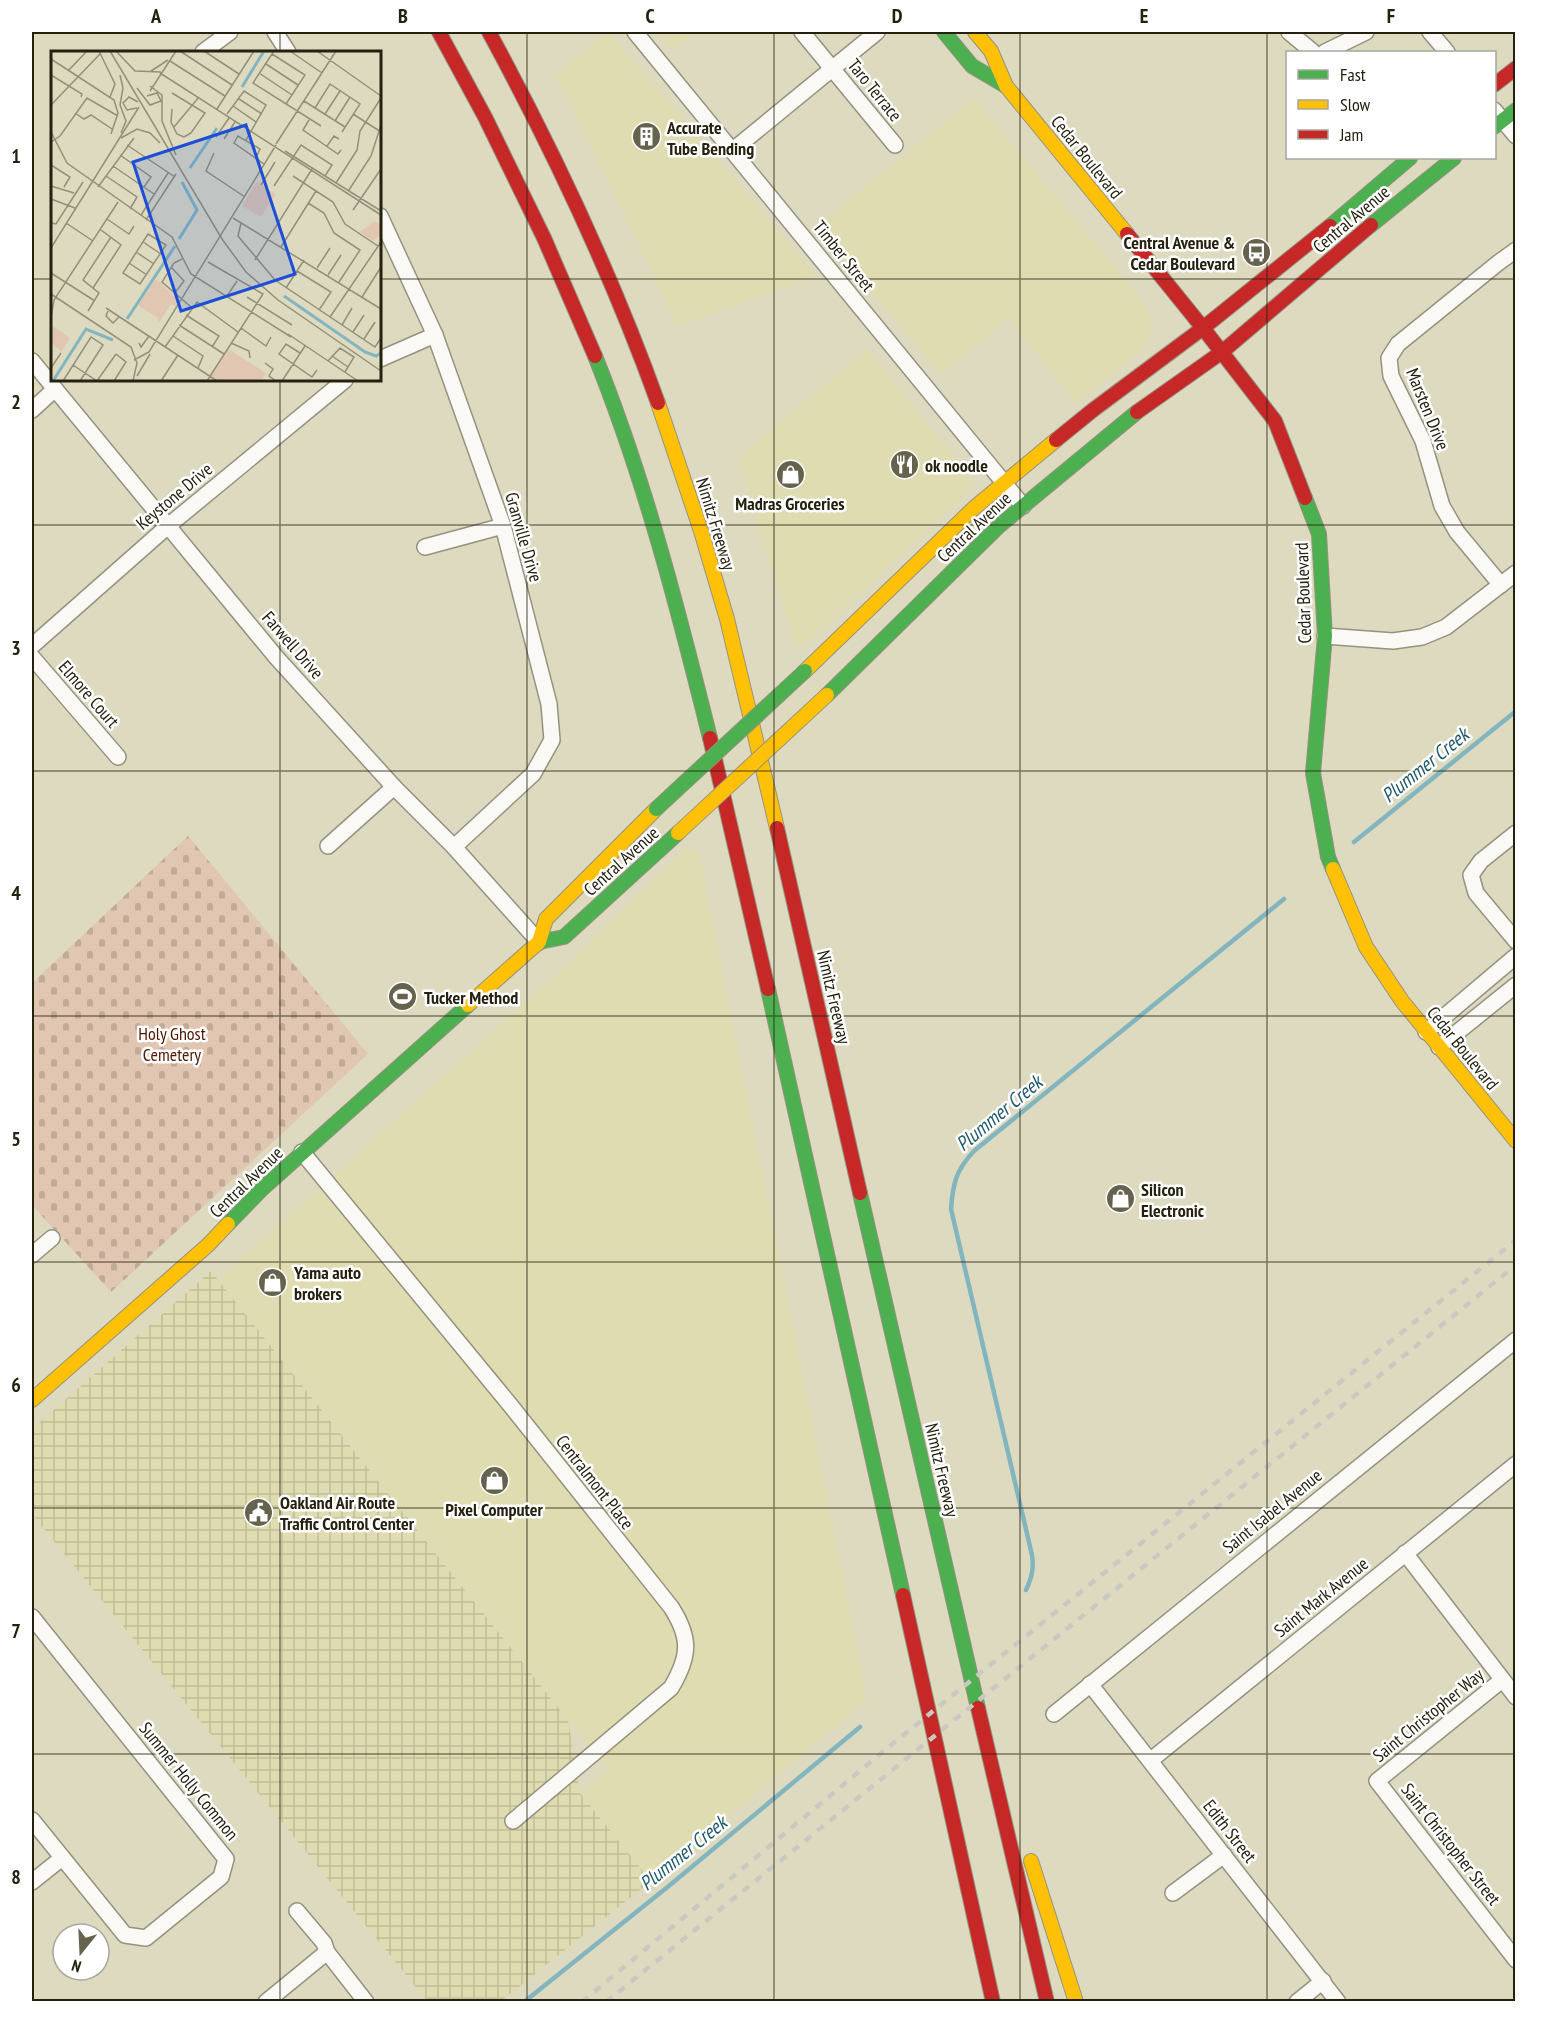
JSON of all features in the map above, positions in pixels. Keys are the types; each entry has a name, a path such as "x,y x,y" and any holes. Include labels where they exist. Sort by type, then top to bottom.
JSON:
{"main road":[{"path":"439,32 485,117 544,238 596,359 641,483 679,612 737,850 993,2001"},
{"name":"Nimitz Freeway","path":"489,32 526,97 599,253 636,345 681,469 723,605 752,719 967,1662 1047,2001"},
{"name":"Cedar Boulevard","path":"944,32 972,66 1006,86"},
{"name":"Cedar Boulevard","path":"975,32 991,51 1006,86 1203,328 1275,421 1319,534 1325,636 1312,773 1328,856 1366,947 1402,1001 1515,1141"},
{"path":"1496,84 1515,68"},
{"path":"1497,119 1515,110"},
{"name":"Central Avenue","path":"32,1400 208,1245 262,1189 302,1152 539,942 546,919 656,809 805,671 974,507 1093,410 1203,328 1409,159"},
{"name":"Central Avenue","path":"539,942 564,938 827,695 999,526 1121,424 1222,352 1453,159"},
{"path":"967,1662 1018,1821"},
{"path":"1026,1843 1077,2001"},
{"path":"977,1991 980,1949"}],"street":[{"path":"204,51 230,32"},
{"path":"275,32 287,51"},
{"name":"Timber Street","path":"635,32 1023,506"},
{"name":"Taro Terrace","path":"802,32 895,145"},
{"path":"733,150 877,32"},
{"path":"1289,32 1312,51"},
{"path":"1328,51 1366,32"},
{"path":"1430,32 1446,51"},
{"path":"1497,119 1515,136"},
{"name":"Granville Drive","path":"381,218 435,335 503,526 549,704 552,740 533,774 454,847"},
{"name":"Marsten Drive","path":"1501,585 1457,532 1442,506 1423,441 1391,376 1389,358 1398,344 1515,250"},
{"path":"381,358 435,335"},
{"name":"Farwell Drive","path":"32,361 276,657 394,787 454,847 539,942"},
{"name":"Keystone Drive","path":"32,646 168,526 344,381"},
{"path":"32,410 55,389"},
{"path":"425,547 503,526"},
{"path":"1325,636 1393,641 1422,637 1446,627 1515,573"},
{"name":"Elmore Court","path":"32,657 118,757"},
{"path":"328,846 394,787"},
{"path":"1515,833 1481,861 1471,875 1476,893 1515,941"},
{"path":"1426,1032 1515,956"},
{"path":"1439,1047 1515,985"},
{"name":"Centralmont Place","path":"302,1152 511,1406 671,1607 683,1626 686,1649 682,1669 671,1688 513,1821"},
{"path":"32,1256 51,1238"},
{"name":"Saint Isabel Avenue","path":"1054,1714 1515,1340"},
{"name":"Saint Mark Avenue","path":"1151,1760 1515,1464"},
{"path":"1405,1553 1515,1697"},
{"name":"Summer Holly Common","path":"32,1617 226,1859 221,1877 146,1938 124,1935 32,1820"},
{"name":"Saint Christopher Way","path":"1377,1781 1502,1680"},
{"name":"Edith Street","path":"1090,1684 1338,2001"},
{"name":"Saint Christopher Street","path":"1377,1781 1515,1960"},
{"path":"1173,1893 1224,1855"},
{"path":"32,1882 62,1858"},
{"path":"297,1911 366,2001"},
{"path":"266,2001 327,1952"},
{"path":"1297,2001 1323,1981"}],"shaded area":[{"path":"607,32 817,276 678,326 556,75"},
{"path":"658,32 696,32 673,51"},
{"path":"974,98 1138,295 1151,316 1151,334 1140,351 1076,403 1009,318 941,375 817,226"},
{"path":"867,349 969,475 972,481 971,487 797,652 738,458"},
{"path":"686,848 699,852 867,1700 651,1881 580,1793 608,1769 219,1279 571,961"},
{"path":"211,1271 568,1720 580,1793 651,1881 501,2001 427,2001 32,1514 32,1429"}],"green space":[{"name":"Holy Ghost Cemetery","path":"188,836 368,1054 111,1292 32,1205 32,983"}],"waterway":[{"name":"Plummer Creek","path":"1354,842 1516,711"},
{"name":"Plummer Creek","path":"1026,1590 1032,1572 1032,1555 951,1209 956,1177 974,1151 1284,899"},
{"name":"Plummer Creek","path":"524,2002 670,1885 860,1727"}],"railway":[{"path":"582,2002 885,1750 1516,1240"},
{"path":"606,2002 1516,1265"}],"traffic: fast":[{"path":"944,32 972,66 1006,86"},
{"path":"1496,125 1516,110"},
{"path":"1330,226 1409,159"},
{"path":"1371,225 1453,159"},
{"path":"595,356 645,497 673,593 710,738"},
{"path":"827,695 999,526 1137,412"},
{"path":"1305,498 1319,534 1325,636 1313,773 1328,857 1333,869"},
{"path":"656,809 805,671"},
{"path":"539,942 564,937 678,833"},
{"path":"768,989 903,1595"},
{"path":"228,1224 262,1189 468,1005"},
{"path":"860,1193 978,1708"}],"traffic: slow":[{"path":"975,32 991,51 1006,86 1127,234"},
{"path":"658,403 701,531 727,619 777,828"},
{"path":"805,671 974,508 1056,440"},
{"path":"678,833 827,695"},
{"path":"468,1005 539,942 546,919 656,809"},
{"path":"1333,869 1366,947 1402,1001 1516,1141"},
{"path":"32,1400 208,1245 228,1224"},
{"path":"1031,1861 1076,2002"}],"traffic: jam":[{"path":"439,32 485,117 544,238 595,356"},
{"path":"489,32 581,214 658,403"},
{"path":"1496,83 1516,68"},
{"path":"1137,412 1222,352 1371,225"},
{"path":"1056,440 1203,328 1330,226"},
{"path":"1127,234 1275,421 1305,498"},
{"path":"710,738 768,989"},
{"path":"777,828 860,1193"},
{"path":"903,1595 993,2002"},
{"path":"978,1708 1047,2002"}],"place":[{"name":"Accurate Tube Bending","path":"646,137"},
{"name":"Central Avenue & Cedar Boulevard","path":"1256,252"},
{"name":"ok noodle","path":"904,465"},
{"name":"Madras Groceries","path":"790,474"},
{"name":"Tucker Method","path":"403,997"},
{"name":"Silicon Electronic","path":"1120,1199"},
{"name":"Yama auto brokers","path":"273,1282"},
{"name":"Pixel Computer","path":"494,1480"},
{"name":"Oakland Air Route Traffic Control Center","path":"259,1512"}]}
